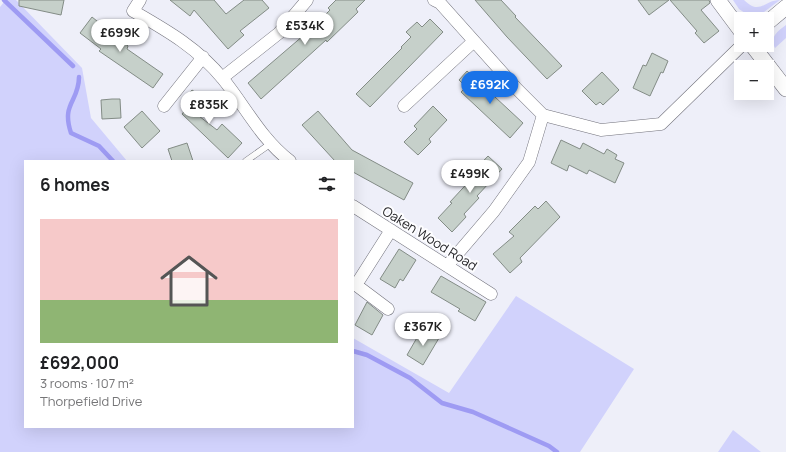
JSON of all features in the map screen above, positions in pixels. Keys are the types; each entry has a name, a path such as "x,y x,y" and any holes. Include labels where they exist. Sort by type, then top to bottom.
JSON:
{"street":[{"path":"140,0 133,11 182,39 203,57 222,78 270,144 289,160"},
{"path":"222,78 279,33 307,0"},
{"path":"434,0 440,3 543,114 601,130 661,124 735,52"},
{"path":"718,0 734,22"},
{"path":"774,17 786,7"},
{"path":"404,106 474,41"},
{"path":"757,52 786,90"},
{"path":"164,106 203,57"},
{"path":"447,266 494,211 529,162 543,114"},
{"name":"Oaken Wood Road","path":"354,207 492,294"},
{"path":"388,309 356,285 391,230"}],"lane":[{"path":"247,160 270,144"}],"shaded area":[{"path":"2,0 16,0 82,68 91,118 126,160 24,160 24,428 354,428 354,339 449,393 516,296 634,369 580,452 0,452 0,7 4,2"},
{"path":"733,0 744,0 749,5 758,7 780,0 764,12 744,12 739,9"},
{"path":"786,25 786,38 775,48 774,37 777,32"},
{"path":"733,430 761,452 718,452"}],"building":[{"path":"19,0 64,0 61,15 19,6"},
{"path":"170,0 214,0 226,14 244,0 262,0 269,8 240,31 244,35 228,49 194,10 190,16"},
{"path":"336,0 365,0 356,9 358,12 327,42 326,40 261,99 248,83 311,29 330,10 328,8"},
{"path":"475,0 501,0 516,16 515,17 562,66 547,79 507,37"},
{"path":"638,0 669,0 649,15"},
{"path":"670,0 709,0 710,3 701,10 719,31 704,43 695,33 697,31"},
{"path":"92,17 128,46 127,49 163,74 153,88 99,51 101,49 80,33"},
{"path":"430,19 443,32 370,107 356,94 411,37 406,32 417,22 422,27"},
{"path":"652,53 668,61 650,96 633,88 643,65 646,66"},
{"path":"467,71 523,123 510,138 461,92 466,87 459,80"},
{"path":"602,72 619,90 603,105 600,102 596,105 582,91"},
{"path":"192,90 209,102 199,116 217,130 222,124 242,143 228,158 182,114 188,107 190,108 182,102"},
{"path":"120,99 121,118 102,119 101,100"},
{"path":"433,106 447,120 429,139 431,142 418,155 404,142 417,129 414,126"},
{"path":"142,111 160,131 142,148 124,127"},
{"path":"318,111 352,150 413,183 404,200 354,173 354,160 334,160 302,125"},
{"path":"561,140 580,149 583,143 604,154 607,149 617,155 615,159 624,163 615,183 589,170 587,174 569,165 567,171 551,163"},
{"path":"187,143 193,160 172,160 168,149"},
{"path":"488,156 502,169 477,196 479,198 464,214 466,217 452,232 438,218 452,203 450,202 474,176 471,174"},
{"path":"546,201 560,217 520,258 522,262 510,273 493,254 514,236 509,232 535,206 538,209"},
{"path":"399,249 416,260 403,281 400,279 395,288 380,279"},
{"path":"441,276 486,302 475,321 458,311 460,309 431,292"},
{"path":"367,302 383,315 372,335 355,325"},
{"path":"422,329 439,338 423,365 407,355"}],"waterway":[{"path":"4,0 73,66"},
{"path":"79,77 76,92 68,115 68,123 71,133 99,146 112,160"},
{"path":"354,351 367,355 410,378 442,403 473,412 549,446 557,452"}]}
